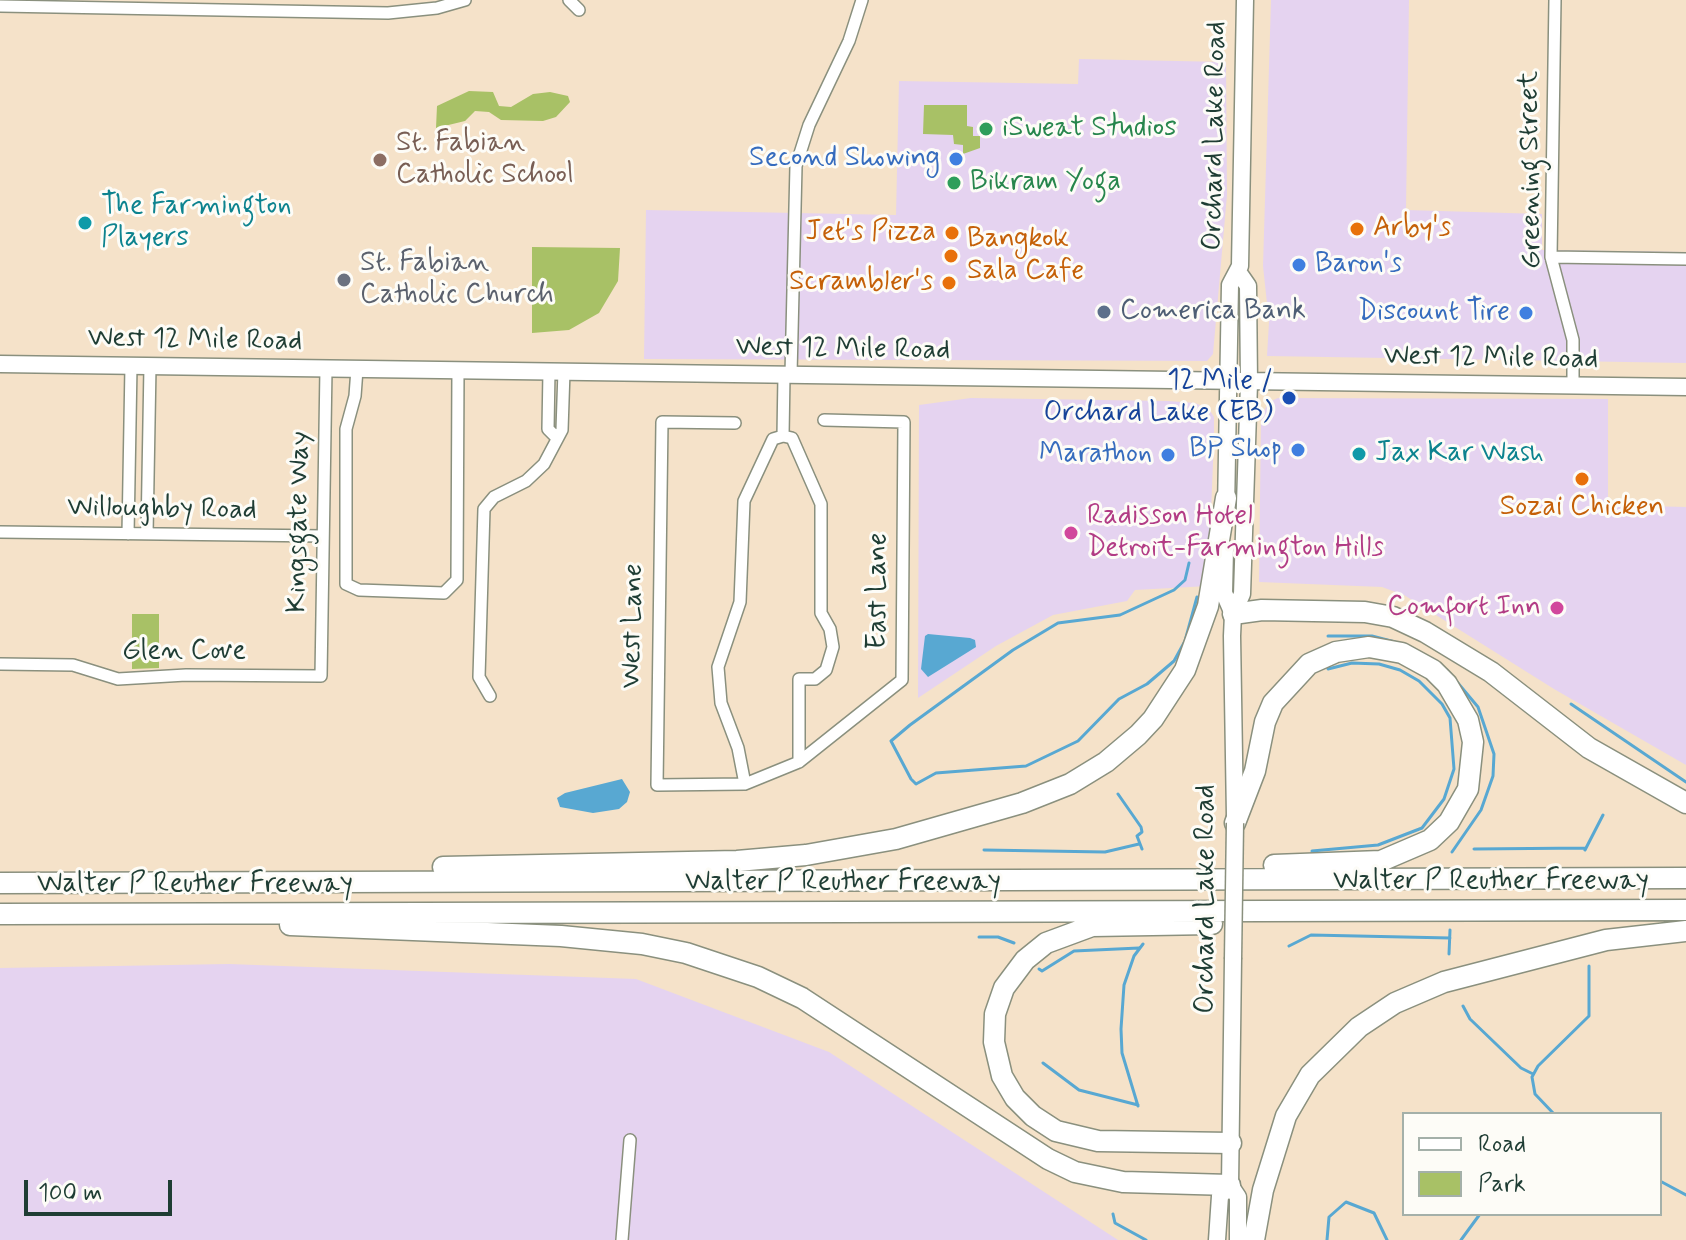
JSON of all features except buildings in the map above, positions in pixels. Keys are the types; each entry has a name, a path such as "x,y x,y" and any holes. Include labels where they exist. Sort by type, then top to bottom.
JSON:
{"highway":[{"path":"176,881 379,868 737,861 806,855 896,839 1048,794 1089,773 1125,747 1153,719 1171,693 1194,650 1208,606 1226,498"},
{"path":"1233,614 1262,610 1365,612 1393,617 1425,632 1491,672 1589,748 1686,803"},
{"path":"842,879 990,866 1286,865 1381,861 1430,840 1449,822 1464,798 1472,767 1473,742 1458,698 1433,670 1402,653 1369,647 1336,652 1309,664 1273,703 1265,722 1255,771 1235,823"},
{"name":"Walter P Reuther Freeway","path":"0,883 1686,878"},
{"path":"1231,1143 1086,1140 1056,1131 1033,1116 1015,1098 1002,1076 994,1042 998,1005 1013,973 1046,943 1092,926 1535,923 1627,909"},
{"name":"Walter P Reuther Freeway","path":"0,914 1686,910"},
{"path":"191,912 282,925 603,939 686,953 722,963 802,998 1048,1159 1075,1172 1109,1181 1230,1185"},
{"path":"1254,1240 1266,1177 1286,1116 1310,1075 1359,1027 1395,1003 1444,982 1606,940 1686,931"}],"main road":[{"name":"Orchard Lake Road","path":"1238,1240 1238,1197 1230,1185 1235,823 1233,614 1224,593 1230,285 1239,273 1245,0"},
{"name":"Orchard Lake Road","path":"1233,614 1242,594 1249,383 1248,286 1239,273"},
{"name":"West 12 Mile Road","path":"0,364 1686,387"},
{"name":"Orchard Lake Road","path":"1217,1240 1220,1196 1230,1185"}],"street":[{"path":"0,6 388,13 437,8 465,0"},
{"path":"569,0 579,10"},
{"path":"783,436 796,166 809,125 849,41 862,0"},
{"name":"Greening Street","path":"1555,0 1551,257 1573,340 1573,386"},
{"path":"1551,257 1686,259"},
{"path":"128,534 131,366"},
{"path":"147,534 150,366"},
{"name":"Kingsgate Way","path":"321,676 326,369"},
{"path":"357,369 355,396 346,429 344,579 351,588 359,590 444,593 457,580 458,369"},
{"path":"490,696 479,677 484,509 494,497 536,473 562,430 556,371"},
{"name":"East Lane","path":"773,773 799,762 902,680 904,422 824,420"},
{"name":"West Lane","path":"735,423 662,422 657,785 745,784 773,773"},
{"path":"745,784 738,748 721,703 718,667 740,602 744,501 773,439 783,436 792,438 821,504 821,613 830,629 833,647 826,670 815,679 799,679 799,762"},
{"name":"Willoughby Road","path":"0,532 323,536"},
{"name":"Glen Cove","path":"0,664 73,665 118,679 186,675 321,676"},
{"path":"622,1240 630,1140"}],"shaded area":[{"path":"1271,0 1409,0 1406,210 1542,214 1542,250 1686,252 1686,363 1267,356 1269,322 1263,266"},
{"path":"1079,59 1226,62 1227,195 1213,354 1207,361 644,359 646,210 896,215 899,81 1078,84"},
{"path":"971,398 1168,401 1195,403 1209,409 1214,417 1214,438 1208,586 1135,590 1127,601 1053,615 996,646 918,698 919,405"},
{"path":"1278,398 1608,399 1608,505 1686,507 1686,765 1554,689 1404,595 1382,587 1259,582 1261,416 1269,402"},
{"path":"229,964 636,979 829,1052 1118,1240 0,1240 0,968"}],"green space":[{"path":"469,91 493,92 499,106 511,107 533,94 550,92 568,96 570,102 556,117 543,121 501,120 489,112 475,111 465,121 436,128 437,106"},
{"path":"924,105 967,105 967,126 973,127 973,136 980,136 980,148 963,154 963,145 954,144 953,135 923,134"},
{"path":"532,247 620,248 618,281 599,313 569,330 532,333"},
{"path":"132,614 159,614 159,668 132,669"}],"water":[{"path":"925,636 970,638 975,640 976,647 928,677 921,669"},
{"path":"622,779 630,792 627,802 619,809 593,813 560,807 557,798 565,793"}],"waterway":[{"path":"1189,563 1185,580 1174,590 1120,615 1058,623 1013,650 910,725 891,741 911,779 916,784 936,773 1026,766 1078,741 1119,699 1147,684 1174,661 1185,641 1197,597"},
{"path":"1328,636 1372,636 1395,642"},
{"path":"1312,851 1378,845 1422,828 1444,799 1454,769 1450,718 1442,704 1419,681 1400,670 1379,664 1352,663 1328,669"},
{"path":"1447,670 1478,707 1494,754 1493,776 1481,810 1452,852"},
{"path":"1571,704 1686,782"},
{"path":"1118,794 1141,827 1142,832 1137,836 1142,849"},
{"path":"1585,850 1603,815"},
{"path":"984,850 1105,852 1139,844"},
{"path":"1474,849 1586,848"},
{"path":"1449,954 1450,930"},
{"path":"1289,946 1311,935 1450,938"},
{"path":"979,937 998,937 1014,943"},
{"path":"1138,1106 1122,1053 1121,1029 1124,985 1134,956 1143,944"},
{"path":"1039,969 1042,971 1074,951 1139,948"},
{"path":"1552,1112 1535,1094 1532,1077 1538,1066 1589,1016 1589,966"},
{"path":"1463,1006 1470,1019 1521,1068 1533,1074"},
{"path":"1043,1063 1079,1090 1138,1105"},
{"path":"1662,1182 1686,1195"},
{"path":"1327,1240 1329,1217 1346,1202 1374,1213 1387,1240"},
{"path":"1113,1214 1115,1223 1146,1240"},
{"path":"1461,1240 1479,1216"}],"place":[{"name":"iSweat Studios","path":"986,129"},
{"name":"Second Showing","path":"956,159"},
{"name":"St. Fabian Catholic School","path":"380,160"},
{"name":"Bikram Yoga","path":"954,183"},
{"name":"The Farmington Players","path":"85,223"},
{"name":"Arby's","path":"1357,229"},
{"name":"Jet's Pizza","path":"952,233"},
{"name":"Bangkok Sala Cafe","path":"951,256"},
{"name":"Baron's","path":"1299,265"},
{"name":"St. Fabian Catholic Church","path":"344,280"},
{"name":"Scrambler's","path":"949,283"},
{"name":"Comerica Bank","path":"1104,312"},
{"name":"Discount Tire","path":"1526,313"},
{"name":"12 Mile / Orchard Lake (EB)","path":"1289,398"},
{"name":"BP Shop","path":"1298,450"},
{"name":"Jax Kar Wash","path":"1359,454"},
{"name":"Marathon","path":"1168,455"},
{"name":"Sozai Chicken","path":"1582,479"},
{"name":"Radisson Hotel Detroit-Farmington Hills","path":"1071,533"},
{"name":"Comfort Inn","path":"1557,608"}]}
